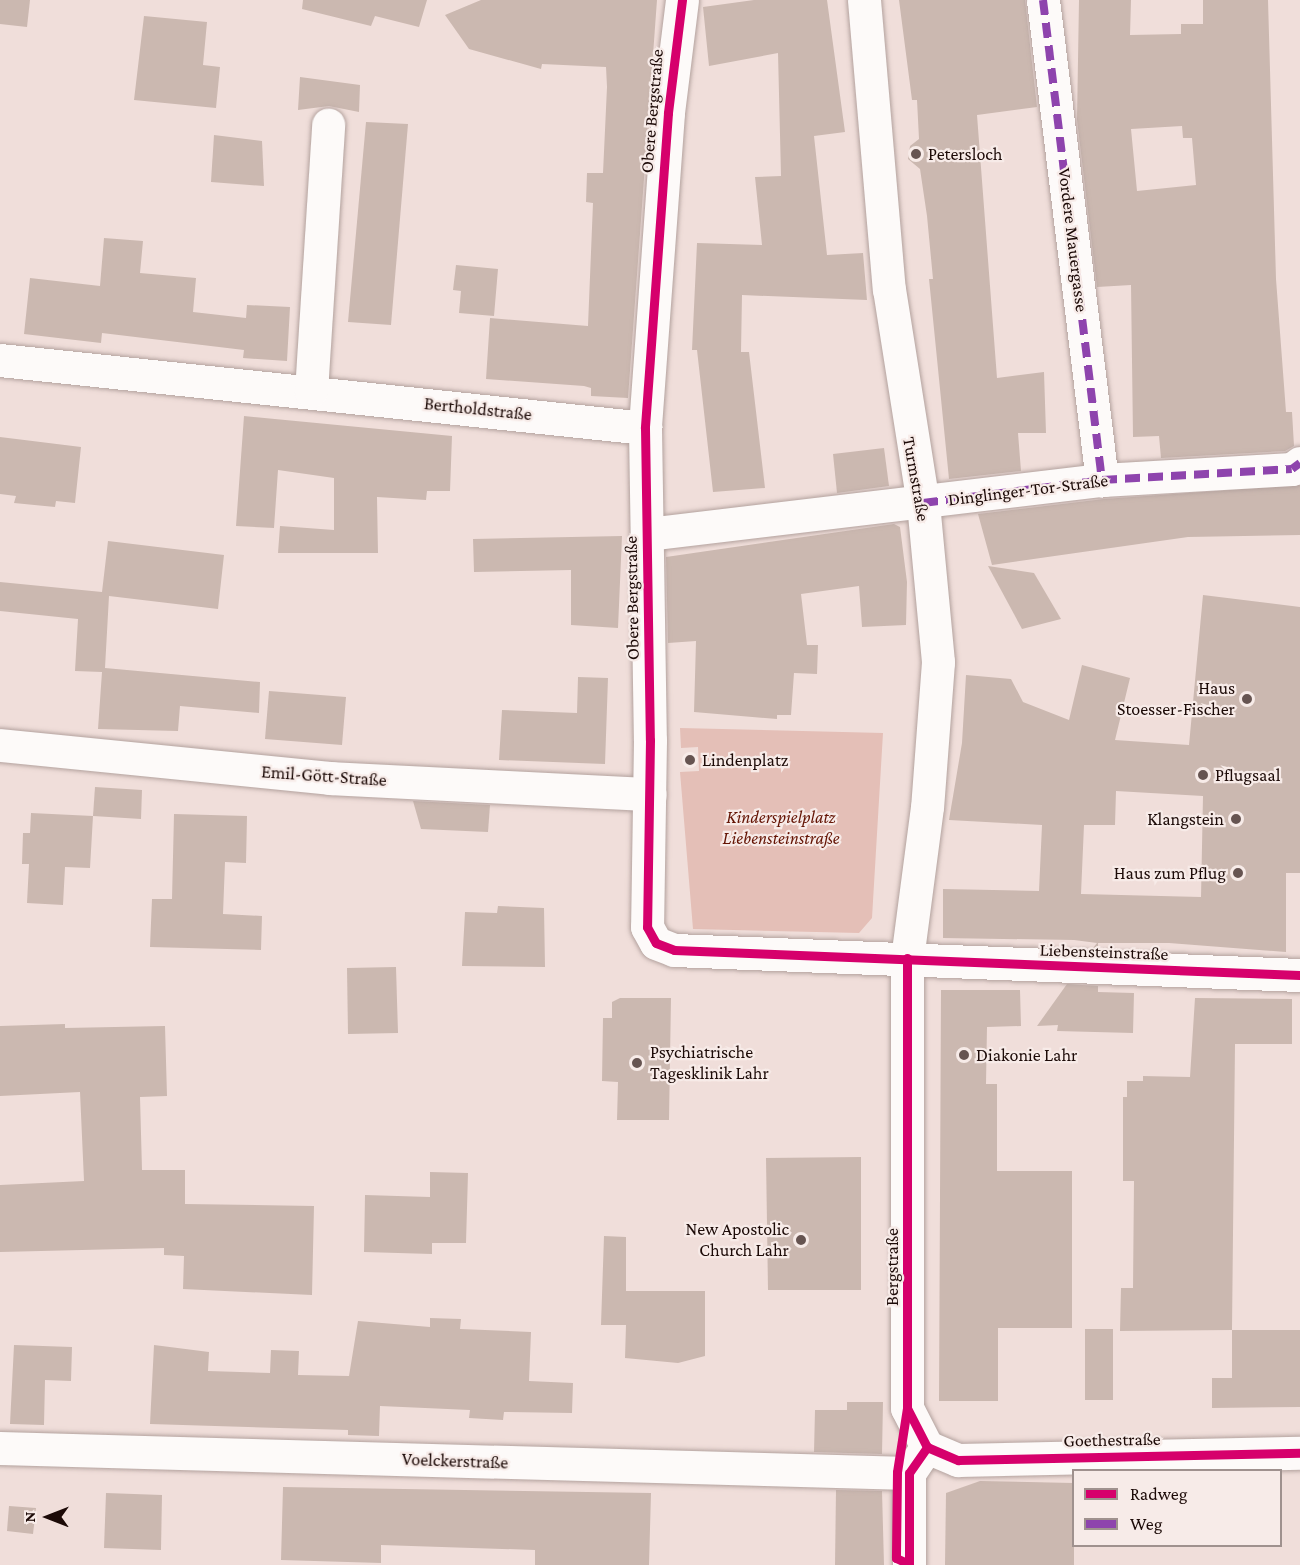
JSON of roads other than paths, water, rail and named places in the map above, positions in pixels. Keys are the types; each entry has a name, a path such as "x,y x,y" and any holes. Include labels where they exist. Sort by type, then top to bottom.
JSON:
{"street":[{"name":"Obere Bergstraße","path":"682,0 669,95 645,428 650,794 647,927 656,943 675,950 907,958"},
{"name":"Turmstraße","path":"864,0 889,289 922,503 938,662 927,807 907,958"},
{"name":"Vordere Mauergasse","path":"1044,5 1102,480"},
{"path":"311,391 328,125"},
{"name":"Bertholdstraße","path":"0,360 645,428"},
{"name":"Dinglinger-Tor-Straße","path":"648,534 1102,480 1292,469 1300,463"},
{"name":"Emil-Gött-Straße","path":"0,745 330,778 650,794"},
{"name":"Liebensteinstraße","path":"907,958 1300,975"},
{"name":"Bergstraße","path":"907,958 907,1408 918,1460 909,1565"},
{"name":"Voelckerstraße","path":"0,1448 918,1460"},
{"name":"Goethestraße","path":"918,1460 1300,1453"}],"place":[{"name":"Petersloch","path":"916,154"},
{"name":"Haus Stoesser-Fischer","path":"1247,699"},
{"name":"Lindenplatz","path":"690,760"},
{"name":"Pflugsaal","path":"1203,775"},
{"name":"Klangstein","path":"1236,819"},
{"name":"Haus zum Pflug","path":"1238,873"},
{"name":"Diakonie Lahr","path":"964,1055"},
{"name":"Psychiatrische Tagesklinik Lahr","path":"637,1063"},
{"name":"New Apostolic Church Lahr","path":"801,1240"}],"park label":[{"name":"Kinderspielplatz Liebensteinstraße","path":"781,828"}]}
